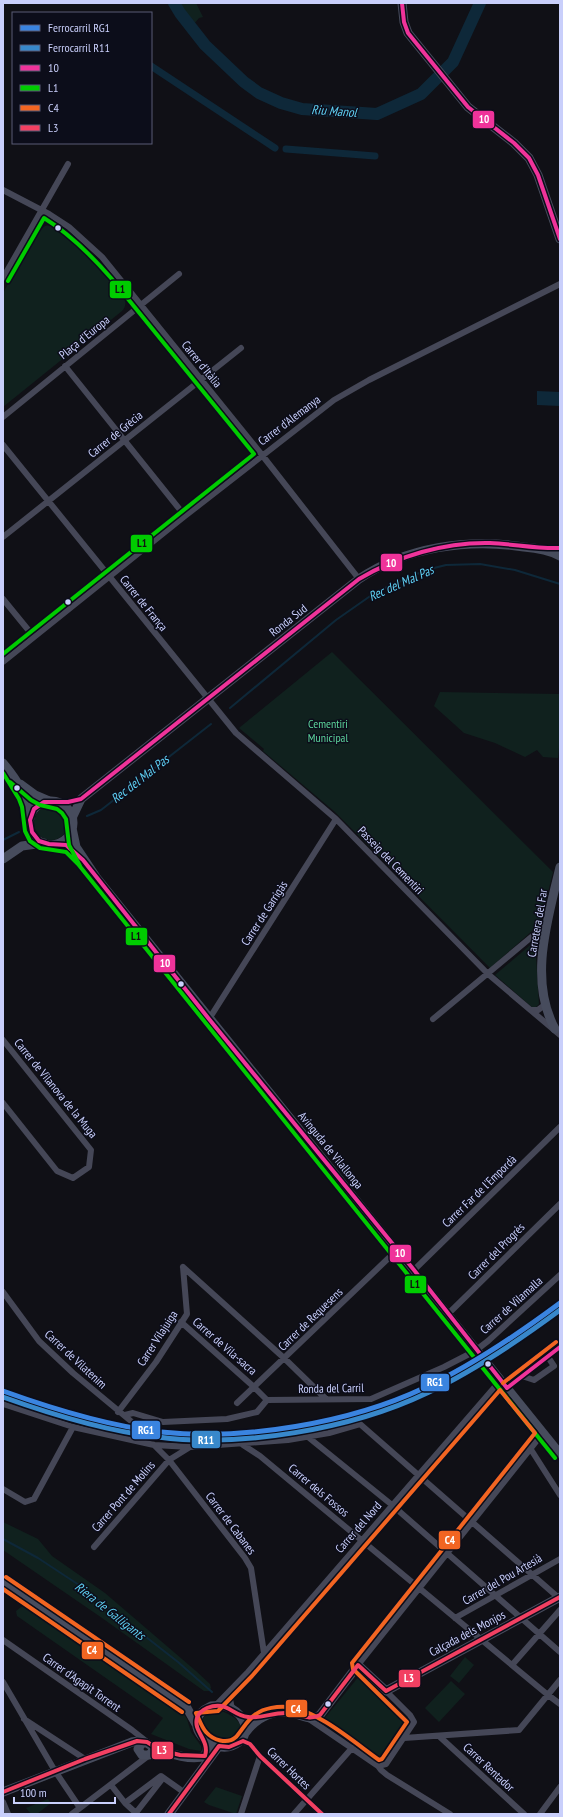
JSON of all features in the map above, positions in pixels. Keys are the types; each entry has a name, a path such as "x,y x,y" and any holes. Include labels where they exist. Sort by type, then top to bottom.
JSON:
{"street":[{"path":"402,3 404,22 408,33 458,96 475,114 514,142 529,158 538,175 560,239"},
{"path":"3,278 68,164"},
{"name":"Carrer d'Itàlia","path":"3,190 42,210 69,227 96,252 141,305 262,455 359,579"},
{"name":"Plaça d'Europa","path":"3,417 179,274"},
{"name":"Carrer d'Alemanya","path":"3,662 184,516 317,412 349,391 560,284"},
{"name":"Carrer de Grècia","path":"3,537 242,348"},
{"path":"65,366 184,516"},
{"name":"Carrer de França","path":"3,445 207,699"},
{"name":"Ronda Sud","path":"60,803 82,799 359,579 398,559 457,545 492,543 544,549 560,548"},
{"name":"Ronda Sud","path":"544,549 560,556"},
{"path":"3,599 34,637"},
{"name":"Passeig del Cementiri","path":"207,699 236,733 336,819 488,974 558,1032"},
{"path":"3,763 18,782 28,803 30,822 35,837 44,843"},
{"path":"3,859 22,846 44,843 55,844 65,839 72,823 69,810 60,803 49,801 35,795 18,782"},
{"name":"Ronda Sud","path":"72,823 82,799"},
{"path":"22,846 28,835 34,809 49,801"},
{"name":"Carrer de Garrigàs","path":"209,1019 336,819"},
{"name":"Avinguda de Vilallonga","path":"72,823 76,847 83,860 209,1019 414,1270 476,1351 560,1454"},
{"name":"Avinguda de Vilallonga","path":"55,844 66,846 83,860"},
{"name":"Carretera del Far","path":"558,1032 549,1018 546,1004 542,958 547,924 560,868"},
{"path":"433,1019 547,924"},
{"path":"531,1010 538,1010 546,1004"},
{"name":"Carrer de Vilanova de la Muga","path":"3,1040 91,1150 89,1167 73,1178 57,1171 3,1103"},
{"name":"Carrer Far de l'Empordà","path":"414,1270 560,1127"},
{"name":"Carrer del Progrès","path":"448,1314 560,1204"},
{"name":"Carrer de Requesens","path":"237,1403 397,1250"},
{"name":"Carrer Vilajuiga","path":"118,1412 156,1362 187,1314 183,1267 284,1358"},
{"name":"Carrer de Vilamalla","path":"476,1351 488,1342 560,1275"},
{"name":"Carrer de Vilatenim","path":"3,1292 39,1341 118,1412 125,1415 138,1427 142,1442"},
{"name":"Carrer de Vila-sacra","path":"181,1322 254,1387"},
{"name":"Carrer del Nord","path":"213,1706 234,1688 392,1505 503,1384 522,1376 560,1347"},
{"name":"Ronda del Carril","path":"267,1400 371,1399 444,1367 476,1351"},
{"path":"522,1376 534,1380 554,1366 548,1357"},
{"path":"284,1358 326,1399"},
{"path":"254,1387 267,1400"},
{"name":"Carrer de Vilatenim","path":"125,1415 134,1413 163,1422 227,1419 257,1412 267,1400"},
{"path":"3,1404 73,1427 154,1444 190,1446 288,1440 308,1437 360,1424 560,1598"},
{"path":"3,1489 25,1502 34,1499 73,1427"},
{"path":"309,1719 320,1715 542,1432"},
{"path":"308,1437 392,1505 560,1652"},
{"name":"Carrer dels Fossos","path":"240,1443 260,1456 560,1704"},
{"name":"Carrer de Cabanes","path":"154,1444 169,1460 245,1558 251,1568 262,1655"},
{"name":"Carrer Pont de Molins","path":"94,1547 169,1460 190,1446"},
{"path":"530,1448 560,1496"},
{"name":"Carrer del Pou Artesià","path":"455,1618 560,1559"},
{"path":"3,1582 187,1708 199,1732 206,1740 219,1746 229,1747 240,1741 246,1732 260,1718"},
{"name":"Calçada dels Monjos","path":"386,1691 560,1598"},
{"path":"512,1665 540,1635 560,1610"},
{"name":"Carrer d'Agapit Torrent","path":"3,1640 132,1730 145,1745"},
{"path":"358,1665 410,1714 414,1722 386,1764 378,1766"},
{"path":"404,1738 440,1737 519,1730 560,1680"},
{"path":"3,1682 55,1771 80,1808"},
{"path":"232,1709 230,1700 234,1688"},
{"path":"196,1724 201,1711 213,1706"},
{"path":"187,1708 224,1706 232,1709 241,1716 246,1732"},
{"path":"241,1716 260,1718 278,1712 295,1714 309,1719 378,1766 387,1776 450,1814"},
{"path":"320,1715 320,1724 323,1729"},
{"path":"23,1718 85,1759"},
{"name":"Carrer Rentador","path":"440,1737 524,1814"},
{"path":"3,1792 137,1740 145,1745 180,1755 195,1757 205,1756 207,1749 206,1740"},
{"name":"Carrer Hortes","path":"240,1741 250,1744 260,1756 322,1814"},
{"path":"145,1745 142,1755 148,1756"},
{"path":"171,1814 219,1746"},
{"path":"294,1814 352,1748"},
{"path":"72,1814 148,1756"},
{"path":"241,1814 260,1756"},
{"path":"195,1757 199,1764 200,1774"},
{"path":"125,1803 161,1776 185,1793"},
{"path":"111,1785 136,1814 163,1778"},
{"path":"540,1814 560,1787"},
{"path":"3,1802 8,1814"}],"green space":[{"path":"179,3 196,3 203,17 199,18 194,24"},
{"path":"45,226 57,228 96,261 122,292 125,300 125,306 122,311 3,407 3,293 36,234"},
{"name":"Cementiri Municipal","path":"332,652 553,872 540,924 490,968 335,812 263,751 264,749 239,728"},
{"path":"440,692 560,694 560,739 558,758 543,757 537,750 525,757 495,743 464,733 434,706"},
{"path":"51,806 57,807 63,811 67,817 67,829 63,835 57,839 51,840 45,839 39,835 35,829 34,823 35,817 39,811 45,807"},
{"path":"535,941 539,1004 534,1009 495,975"},
{"path":"3,1522 38,1539 52,1556 105,1593 210,1684 211,1688 209,1691 204,1691 3,1550"},
{"path":"25,1604 179,1708 187,1719 191,1732 201,1746 201,1751 189,1749 151,1734 163,1718 17,1616 16,1611"},
{"path":"465,1657 474,1665 459,1683 450,1676"},
{"path":"360,1675 362,1675 409,1719 408,1723 381,1759 323,1723 324,1719"},
{"path":"451,1681 465,1694 439,1722 425,1708"},
{"path":"213,1710 224,1712 239,1722 241,1732 238,1737 231,1741 223,1742 215,1740 208,1735 203,1729 202,1723 205,1716"},
{"path":"216,1787 242,1796 236,1814 204,1802"},
{"path":"48,1799 51,1803 37,1814 31,1814 26,1808"}],"water":[{"path":"537,391 560,392 560,406 537,405"}],"waterway":[{"name":"Riu Manol","path":"174,3 205,45 244,82 259,93 281,103 302,109 377,114 421,94 453,62 480,3"},
{"path":"152,67 275,148"},
{"path":"286,149 375,156"},
{"name":"Rec del Mal Pas","path":"230,708 336,620 376,592 426,570 446,565 480,564 515,570 560,584"},
{"name":"Rec del Mal Pas","path":"87,816 101,810 211,724"},
{"name":"Rec del Mal Pas","path":"3,840 19,832"},
{"name":"Riera de Galligants","path":"3,1539 38,1558 82,1587 178,1662 212,1692"}],"rail line":[{"name":"RG1","path":"3,1391 81,1416 121,1426 161,1432 226,1434 296,1426 330,1420 363,1411 424,1388 460,1370 494,1349 528,1327 560,1303"},
{"name":"R11","path":"3,1397 79,1422 118,1431 158,1437 190,1440 224,1440 295,1433 365,1417 397,1406 427,1393 462,1375 495,1355 560,1310"}],"transit line":[{"name":"10","path":"402,3 404,22 408,33 468,107 514,143 529,158 538,175 560,239"},
{"name":"L1","path":"3,654 254,454 111,278 80,245 54,224 44,218 8,281"},
{"name":"10","path":"507,1388 414,1270 209,1019 83,860 66,845 49,844 39,841 32,832 30,820 34,809 44,802 68,802 81,799 359,579 374,571 405,557 456,545 490,543 542,548 560,548"},
{"name":"L1","path":"3,773 19,799 22,807 25,831 30,841 40,848 66,852 78,864 555,1458"},
{"name":"L1","path":"10,782 31,800 40,805 57,809 62,813 66,819 69,845 80,866"},
{"name":"C4","path":"503,1383 556,1342"},
{"name":"10","path":"507,1388 560,1347"},
{"name":"C4","path":"500,1390 535,1433 352,1663 353,1669 407,1722 382,1759 379,1760 335,1728 311,1714 299,1709 288,1707 271,1708 259,1712 250,1719 236,1737 228,1741 216,1739 209,1735 203,1728 196,1713 218,1711 252,1676 500,1390"},
{"name":"C4","path":"6,1577 189,1702"},
{"name":"C4","path":"3,1589 182,1712"},
{"name":"L3","path":"3,1792 85,1759 137,1741 147,1742 160,1750 180,1755 205,1756 206,1750 204,1741 196,1723 199,1715 207,1708 214,1706 224,1707 237,1714 248,1717 258,1717 277,1713 316,1717 320,1715 358,1665 386,1691 560,1597"},
{"name":"L3","path":"169,1814 219,1746 229,1747 243,1741 250,1744 260,1756 322,1814"}]}
